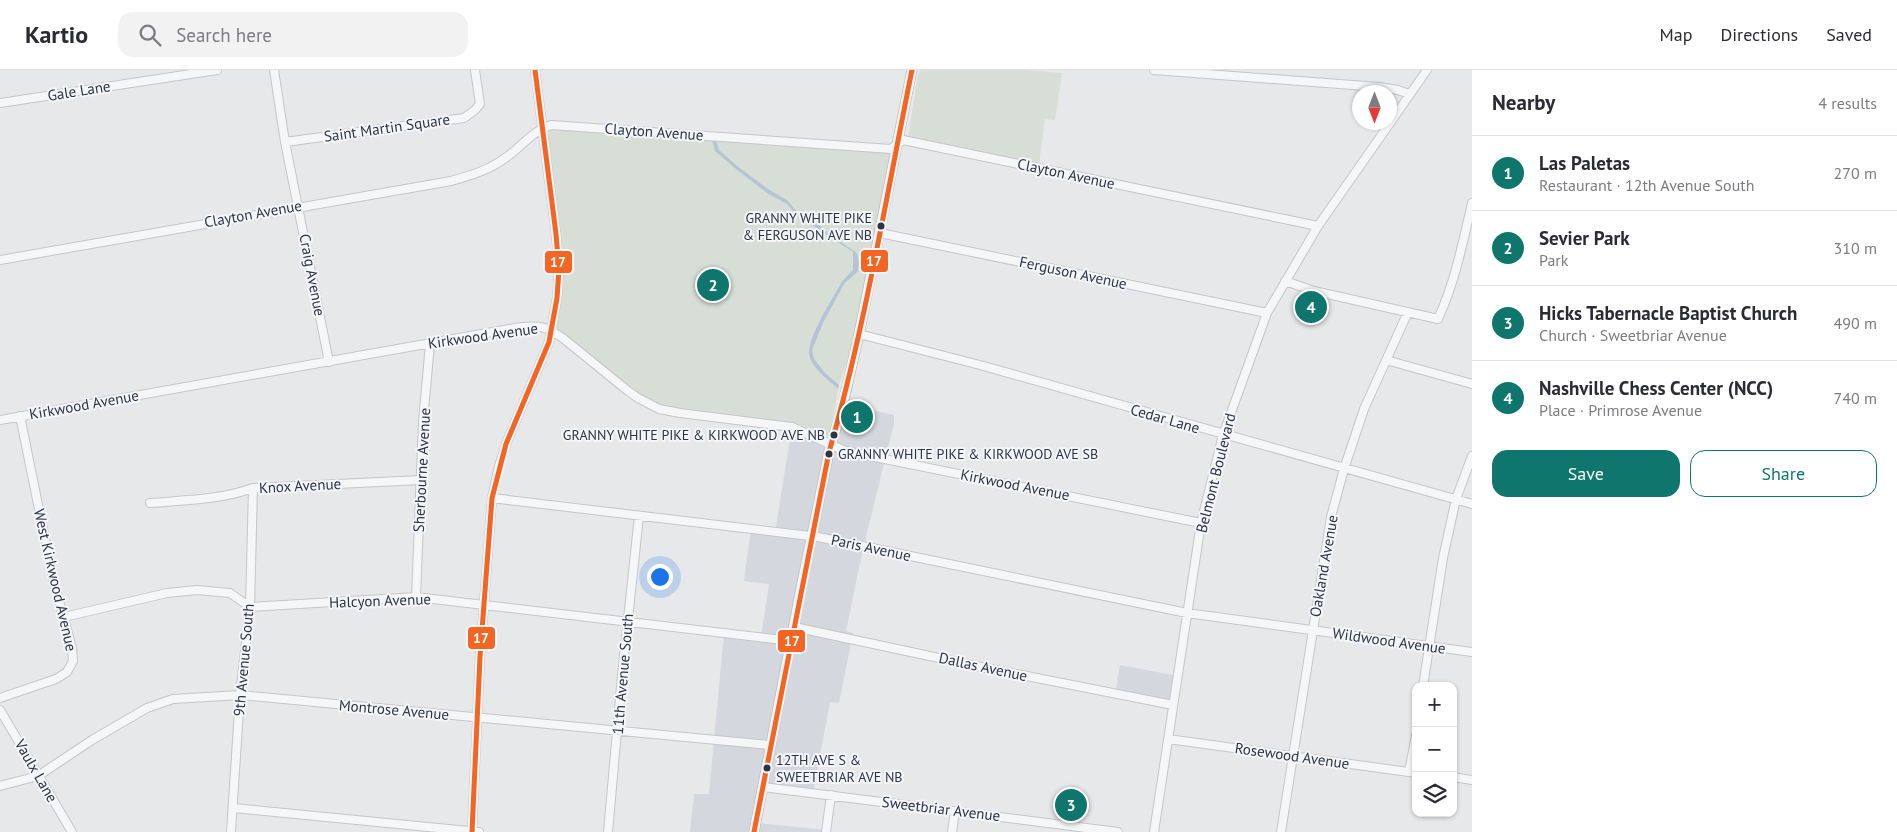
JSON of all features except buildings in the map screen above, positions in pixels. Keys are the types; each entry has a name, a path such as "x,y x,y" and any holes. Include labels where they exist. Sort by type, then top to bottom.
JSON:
{"main road":[{"path":"754,832 812,537 859,334 912,70"}],"street":[{"name":"Gale Lane","path":"0,103 217,70"},
{"name":"Craig Avenue","path":"274,70 285,142 329,362"},
{"name":"Saint Martin Square","path":"285,142 464,118 480,104 475,70"},
{"path":"472,832 480,657 492,498 506,444 549,342 558,298 558,269 536,70"},
{"path":"1154,70 1379,87 1409,94"},
{"name":"Belmont Boulevard","path":"1154,832 1201,523 1223,435 1267,313 1318,226 1427,70"},
{"name":"Clayton Avenue","path":"0,260 298,206 451,181 483,172 507,157 543,127 551,125 891,149 903,140 1318,226"},
{"path":"1285,281 1312,291 1438,319 1452,281 1472,203"},
{"name":"Ferguson Avenue","path":"880,233 1267,313"},
{"name":"Oakland Avenue","path":"1281,832 1331,517 1344,469 1364,409 1408,312"},
{"name":"Kirkwood Avenue","path":"0,420 542,326 551,329 628,391 659,408 680,413 792,427 845,451 1201,523"},
{"name":"Cedar Lane","path":"859,334 980,365 1472,504"},
{"name":"Sherbourne Avenue","path":"416,597 423,421 430,344"},
{"path":"1386,360 1472,384"},
{"name":"West Kirkwood Avenue","path":"0,698 56,679 67,672 74,657 54,583 20,416"},
{"path":"1424,682 1443,558 1456,499 1472,456"},
{"name":"Knox Avenue","path":"150,503 216,496 252,488 421,480"},
{"name":"9th Avenue South","path":"231,832 240,696 250,607 252,488"},
{"name":"Paris Avenue","path":"492,498 812,537 1187,613"},
{"name":"11th Avenue South","path":"608,832 639,516"},
{"path":"64,617 167,593 197,590 230,593 250,607"},
{"name":"Halcyon Avenue","path":"250,607 416,597 791,641"},
{"name":"Wildwood Avenue","path":"1187,613 1472,652"},
{"name":"Dallas Avenue","path":"794,627 1173,705"},
{"name":"Montrose Avenue","path":"0,786 38,776 92,740 147,708 172,699 240,696 770,745"},
{"name":"Vaulx Lane","path":"0,710 72,832"},
{"name":"Rosewood Avenue","path":"1168,739 1412,772"},
{"path":"1457,778 1472,780"},
{"name":"Sweetbriar Avenue","path":"763,787 1118,832"},
{"path":"826,832 831,795"},
{"path":"234,808 479,832"},
{"path":"952,832 955,811"}],"shaded area":[{"path":"921,70 1023,70 1062,73 1055,120 1045,119 1039,164 908,137 918,75"},
{"path":"545,127 891,152 853,343 839,385 829,437 799,425 671,409 655,403 610,374 556,327 561,298"},
{"path":"843,404 894,415 894,423 862,553 846,631 853,633 839,703 830,702 813,793 763,787 756,823 826,830 826,832 690,832 694,794 709,794 724,633 761,637 769,584 744,581 751,529 775,532 792,427 831,445"},
{"path":"1120,665 1178,676 1173,705 1115,694"}],"water":[{"path":"712,140 716,140 719,150 737,166 768,189 787,200 799,214 820,226 827,233 857,253 858,271 844,284 823,323 812,350 814,359 825,373 839,385 838,389 815,367 810,358 809,351 825,310 841,283 853,270 853,252 797,215 787,204 767,193 736,169 715,151"}],"transit line":[{"name":"17","path":"472,832 480,657 492,498 506,444 549,342 557,298 559,269 556,234 535,70"},
{"name":"17","path":"754,832 829,452 854,358 912,70"}],"place":[{"name":"GRANNY WHITE PIKE & FERGUSON AVE NB","path":"881,226"},
{"name":"Sevier Park","path":"713,285"},
{"name":"Nashville Chess Center (NCC)","path":"1311,307"},
{"name":"Las Paletas","path":"857,417"},
{"name":"GRANNY WHITE PIKE & KIRKWOOD AVE NB","path":"834,435"},
{"name":"GRANNY WHITE PIKE & KIRKWOOD AVE SB","path":"829,454"},
{"name":"12TH AVE S & SWEETBRIAR AVE NB","path":"767,768"},
{"name":"Hicks Tabernacle Baptist Church","path":"1071,805"}]}
